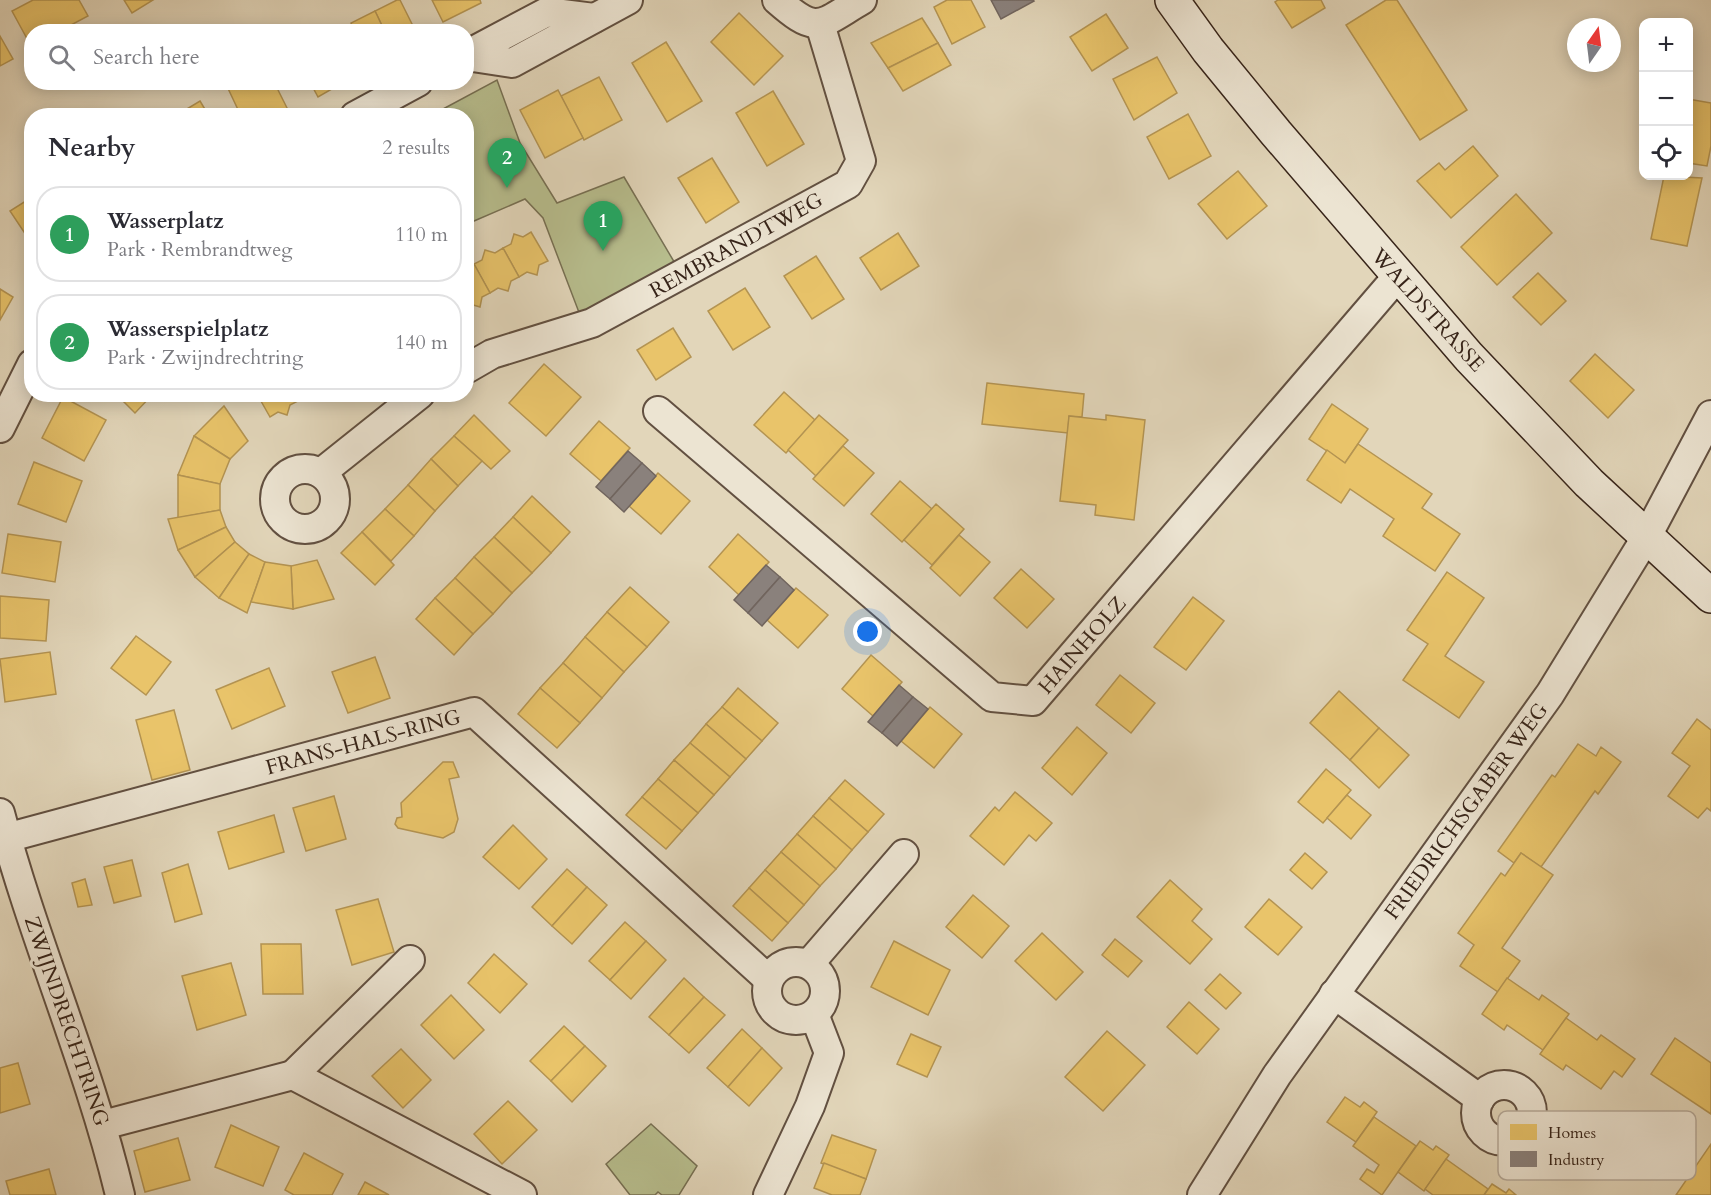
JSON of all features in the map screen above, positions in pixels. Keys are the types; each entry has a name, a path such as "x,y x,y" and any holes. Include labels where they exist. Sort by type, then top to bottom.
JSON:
{"street":[{"path":"474,57 512,63 628,0"},
{"path":"777,0 801,21 820,24 862,0"},
{"name":"WALDSTRASSE","path":"1172,0 1268,124 1397,277 1527,421 1711,596"},
{"name":"REMBRANDTWEG","path":"474,364 492,354 591,323 848,184 861,161 820,24"},
{"path":"370,108 403,90"},
{"name":"HAINHOLZ","path":"658,411 992,697 1033,701 1397,277"},
{"path":"0,428 24,380"},
{"path":"321,473 410,402"},
{"name":"FRIEDRICHSGABER WEG","path":"1202,1195 1277,1075 1550,694 1647,536 1711,415"},
{"name":"FRANS-HALS-RING","path":"3,825 474,712 768,979"},
{"name":"ZWIJNDRECHTRING","path":"3,825 104,1125 120,1195"},
{"path":"809,964 904,854"},
{"path":"104,1125 293,1075 410,960"},
{"path":"790,962 809,964 823,978 825,998 814,1014 796,1020 778,1014 767,998 768,979 774,971 790,962"},
{"path":"1334,994 1480,1099"},
{"path":"768,1195 810,1106 829,1053 814,1014"},
{"path":"293,1075 522,1195"}],"green space":[{"path":"497,80 520,143 557,203 624,177 676,265 580,315 543,218 525,199 474,221 474,108 445,108"},
{"path":"651,1124 697,1166 679,1195 662,1195 658,1192 655,1195 630,1195 606,1164"}],"building: Homes":[{"path":"33,0 79,0 88,16 73,24 24,24 24,33 12,11"},
{"path":"124,0 153,0 132,13"},
{"path":"400,0 412,24 381,24 375,11"},
{"path":"432,0 480,0 481,3 443,22"},
{"path":"947,0 971,0 985,27 952,44 934,7"},
{"path":"1278,0 1321,0 1325,8 1292,28 1275,2"},
{"path":"1386,0 1397,0 1467,110 1420,140 1346,25"},
{"path":"375,11 381,24 351,24"},
{"path":"739,13 783,56 754,85 711,42"},
{"path":"1106,14 1128,48 1092,71 1070,37"},
{"path":"922,18 938,43 888,68 871,43"},
{"path":"0,36 13,59 0,66"},
{"path":"666,42 702,101 667,122 632,63"},
{"path":"938,43 951,65 903,91 888,68"},
{"path":"1157,57 1177,93 1134,120 1113,79"},
{"path":"599,77 622,120 584,140 561,96"},
{"path":"229,90 278,90 287,108 237,108"},
{"path":"314,90 330,90 318,97"},
{"path":"558,90 583,138 545,158 520,110"},
{"path":"773,91 804,144 767,166 736,113"},
{"path":"1693,100 1711,103 1711,146 1707,166 1693,164"},
{"path":"200,101 204,108 188,108"},
{"path":"1188,114 1211,156 1169,179 1147,137"},
{"path":"1473,146 1498,176 1451,218 1417,181 1439,163 1445,170"},
{"path":"712,158 739,202 706,223 678,178"},
{"path":"1238,171 1267,206 1227,239 1198,204"},
{"path":"1702,178 1687,246 1651,239 1663,180"},
{"path":"1516,194 1552,233 1497,285 1461,247"},
{"path":"24,202 24,232 10,211"},
{"path":"531,232 548,261 539,265 537,275 527,272 519,277 503,248 511,244 514,234 523,237"},
{"path":"898,233 919,266 881,290 860,258"},
{"path":"503,248 519,277 511,281 508,291 498,288 490,293 474,264 482,260 485,250 495,253"},
{"path":"816,256 844,299 812,319 784,276"},
{"path":"474,264 490,293 482,297 480,307 474,305"},
{"path":"1538,273 1566,301 1541,325 1513,297"},
{"path":"745,288 770,327 733,350 708,311"},
{"path":"0,289 13,297 0,320"},
{"path":"673,328 691,357 656,380 637,350"},
{"path":"1595,354 1634,390 1608,418 1570,381"},
{"path":"544,364 581,397 546,436 509,403"},
{"path":"987,383 1084,394 1082,417 1069,416 1068,433 982,424"},
{"path":"784,392 815,420 786,453 754,425"},
{"path":"60,402 72,402 106,420 84,461 42,438"},
{"path":"124,402 145,402 135,413"},
{"path":"262,402 296,402 290,405 287,415 278,412 270,417"},
{"path":"1332,404 1368,429 1345,463 1309,439"},
{"path":"224,406 248,441 230,459 194,436"},
{"path":"474,415 510,451 491,469 454,436"},
{"path":"819,415 848,440 816,476 788,450"},
{"path":"1106,415 1145,420 1134,520 1095,515 1096,505 1060,501 1069,416 1106,420"},
{"path":"599,421 630,448 601,481 570,454"},
{"path":"194,436 230,459 220,484 178,475"},
{"path":"454,436 482,461 458,486 431,459"},
{"path":"1358,444 1432,494 1422,508 1460,534 1435,571 1383,536 1394,519 1350,489 1341,503 1307,480 1327,450 1345,463"},
{"path":"843,446 874,473 844,506 813,479"},
{"path":"431,459 458,486 435,511 408,485"},
{"path":"34,462 82,481 66,522 18,504"},
{"path":"658,473 690,501 661,534 629,506"},
{"path":"178,475 220,484 220,510 178,518"},
{"path":"900,481 932,509 902,542 871,514"},
{"path":"408,485 435,511 414,536 385,509"},
{"path":"532,496 570,532 551,553 513,517"},
{"path":"936,504 964,529 932,565 904,540"},
{"path":"385,509 414,536 391,561 362,532"},
{"path":"220,510 226,527 178,550 168,519"},
{"path":"513,517 551,553 532,573 494,537"},
{"path":"226,527 235,542 195,577 178,550"},
{"path":"362,532 394,565 375,585 341,553"},
{"path":"8,534 61,542 55,582 2,573"},
{"path":"738,534 769,562 739,595 709,567"},
{"path":"959,535 990,562 960,596 930,568"},
{"path":"494,537 532,573 512,593 474,557"},
{"path":"235,542 249,554 219,598 195,577"},
{"path":"249,554 265,562 247,613 219,598"},
{"path":"474,557 512,593 493,614 455,578"},
{"path":"317,560 334,599 293,609 291,566"},
{"path":"265,562 291,566 293,609 251,602"},
{"path":"1021,569 1054,599 1027,628 994,598"},
{"path":"1447,572 1484,598 1445,656 1484,682 1459,718 1403,680 1428,644 1407,630"},
{"path":"455,578 493,614 473,634 435,598"},
{"path":"630,587 669,622 647,647 607,612"},
{"path":"796,588 828,615 798,648 767,620"},
{"path":"0,596 49,600 46,641 0,638"},
{"path":"1193,597 1224,621 1186,670 1154,647"},
{"path":"435,598 473,634 454,655 416,619"},
{"path":"607,612 647,647 624,672 585,637"},
{"path":"136,636 171,662 146,695 111,668"},
{"path":"585,637 624,672 602,698 563,663"},
{"path":"50,652 56,694 5,702 0,659"},
{"path":"871,655 902,682 873,716 842,689"},
{"path":"375,657 390,698 348,713 332,672"},
{"path":"563,663 602,698 580,723 540,688"},
{"path":"269,668 285,706 232,729 216,690"},
{"path":"1120,675 1155,703 1131,733 1096,705"},
{"path":"540,688 580,723 557,748 518,714"},
{"path":"738,688 778,723 762,741 722,707"},
{"path":"1339,691 1379,728 1350,760 1310,723"},
{"path":"722,707 762,741 746,759 706,724"},
{"path":"930,707 962,734 934,768 901,741"},
{"path":"174,710 190,770 152,780 136,720"},
{"path":"1697,719 1711,730 1711,811 1707,808 1698,818 1668,796 1690,766 1672,753"},
{"path":"706,724 746,759 730,777 690,743"},
{"path":"1077,727 1107,753 1072,795 1042,768"},
{"path":"1379,728 1409,755 1379,788 1350,760"},
{"path":"690,743 730,777 714,795 674,760"},
{"path":"1578,744 1596,756 1601,747 1621,762 1598,794 1595,791 1541,867 1521,853 1514,863 1498,851 1552,775 1555,777"},
{"path":"674,760 714,795 698,813 658,779"},
{"path":"443,762 453,762 459,777 449,779 458,819 454,832 443,838 398,828 395,824 397,818 402,817 401,803"},
{"path":"1326,769 1351,790 1323,823 1298,802"},
{"path":"658,779 698,813 682,831 642,797"},
{"path":"845,780 884,814 868,832 829,798"},
{"path":"1015,792 1052,823 1036,841 1029,835 1004,865 970,836 995,807 999,811"},
{"path":"1347,795 1371,815 1351,839 1327,818"},
{"path":"334,796 346,839 306,851 293,808"},
{"path":"642,797 682,831 666,849 626,815"},
{"path":"829,798 868,832 852,850 813,816"},
{"path":"274,815 284,852 229,869 218,832"},
{"path":"813,816 852,850 836,869 797,834"},
{"path":"513,825 547,859 519,889 483,857"},
{"path":"797,834 836,869 820,886 781,852"},
{"path":"781,852 820,886 804,905 765,870"},
{"path":"1305,853 1327,872 1312,889 1290,870"},
{"path":"1521,853 1553,875 1502,948 1520,961 1498,992 1460,966 1474,945 1458,933 1501,873 1505,876"},
{"path":"132,860 141,896 114,903 104,867"},
{"path":"188,864 202,914 175,922 162,873"},
{"path":"567,869 587,887 552,926 532,907"},
{"path":"765,870 804,905 788,923 749,888"},
{"path":"85,879 92,905 78,907 72,883"},
{"path":"1170,880 1202,909 1192,921 1212,939 1190,964 1137,917"},
{"path":"587,887 607,905 572,944 552,926"},
{"path":"749,888 788,923 772,941 733,906"},
{"path":"973,895 1009,926 982,958 946,927"},
{"path":"378,899 394,952 352,965 336,910"},
{"path":"1269,899 1302,927 1278,955 1245,927"},
{"path":"625,922 646,941 610,980 589,961"},
{"path":"1042,933 1083,972 1056,1000 1015,961"},
{"path":"1115,939 1142,961 1128,977 1102,955"},
{"path":"646,941 666,960 631,999 610,980"},
{"path":"894,941 950,970 928,1015 871,987"},
{"path":"261,944 301,944 303,994 263,994"},
{"path":"494,954 527,984 500,1013 468,983"},
{"path":"231,963 246,1015 197,1030 182,976"},
{"path":"1220,974 1241,993 1226,1009 1205,990"},
{"path":"684,978 704,997 669,1035 649,1017"},
{"path":"1507,978 1539,1000 1542,995 1569,1014 1543,1050 1507,1025 1504,1030 1482,1014"},
{"path":"451,995 484,1030 454,1059 421,1025"},
{"path":"704,997 725,1015 689,1053 669,1035"},
{"path":"1189,1002 1219,1029 1197,1054 1167,1027"},
{"path":"1566,1018 1597,1040 1601,1035 1635,1059 1622,1077 1614,1071 1601,1089 1566,1065 1563,1070 1540,1054"},
{"path":"564,1026 585,1046 551,1081 530,1061"},
{"path":"742,1029 762,1048 728,1087 707,1068"},
{"path":"1107,1031 1145,1065 1103,1111 1065,1077"},
{"path":"911,1034 941,1047 927,1077 897,1064"},
{"path":"1675,1038 1711,1063 1711,1114 1651,1074"},
{"path":"585,1046 606,1066 572,1102 551,1081"},
{"path":"762,1048 782,1068 749,1106 728,1087"},
{"path":"401,1049 431,1080 403,1108 372,1076"},
{"path":"18,1063 30,1104 0,1113 0,1068"},
{"path":"1345,1097 1360,1107 1364,1102 1377,1112 1356,1142 1327,1122"},
{"path":"508,1101 537,1130 502,1164 474,1134"},
{"path":"1374,1117 1416,1146 1382,1195 1360,1179 1367,1169 1374,1173 1379,1165 1353,1146"},
{"path":"231,1125 279,1147 263,1186 215,1167"},
{"path":"832,1135 876,1150 866,1179 821,1163"},
{"path":"178,1138 190,1180 145,1192 134,1151"},
{"path":"1420,1141 1433,1150 1436,1146 1449,1155 1424,1191 1398,1172"},
{"path":"1711,1144 1711,1195 1676,1195 1686,1180 1696,1180 1696,1166"},
{"path":"304,1153 343,1174 332,1195 294,1195 285,1190"},
{"path":"1446,1159 1488,1189 1484,1195 1433,1195 1425,1189"},
{"path":"824,1163 866,1179 860,1195 832,1195 814,1188"},
{"path":"49,1169 56,1195 10,1195 6,1181"},
{"path":"365,1182 389,1195 358,1195"},
{"path":"1492,1184 1506,1193 1509,1189 1516,1195 1484,1195"}],"building: Industry":[{"path":"991,0 1033,0 1034,1 1001,19"},
{"path":"628,451 642,463 610,499 596,487"},
{"path":"642,463 656,476 624,512 610,499"},
{"path":"766,565 780,577 748,613 734,600"},
{"path":"780,577 794,590 762,626 748,613"},
{"path":"899,685 913,697 882,733 868,722"},
{"path":"913,697 928,709 897,746 882,733"}],"place":[{"name":"Wasserspielplatz","path":"507,188"},
{"name":"Wasserplatz","path":"603,251"}]}
